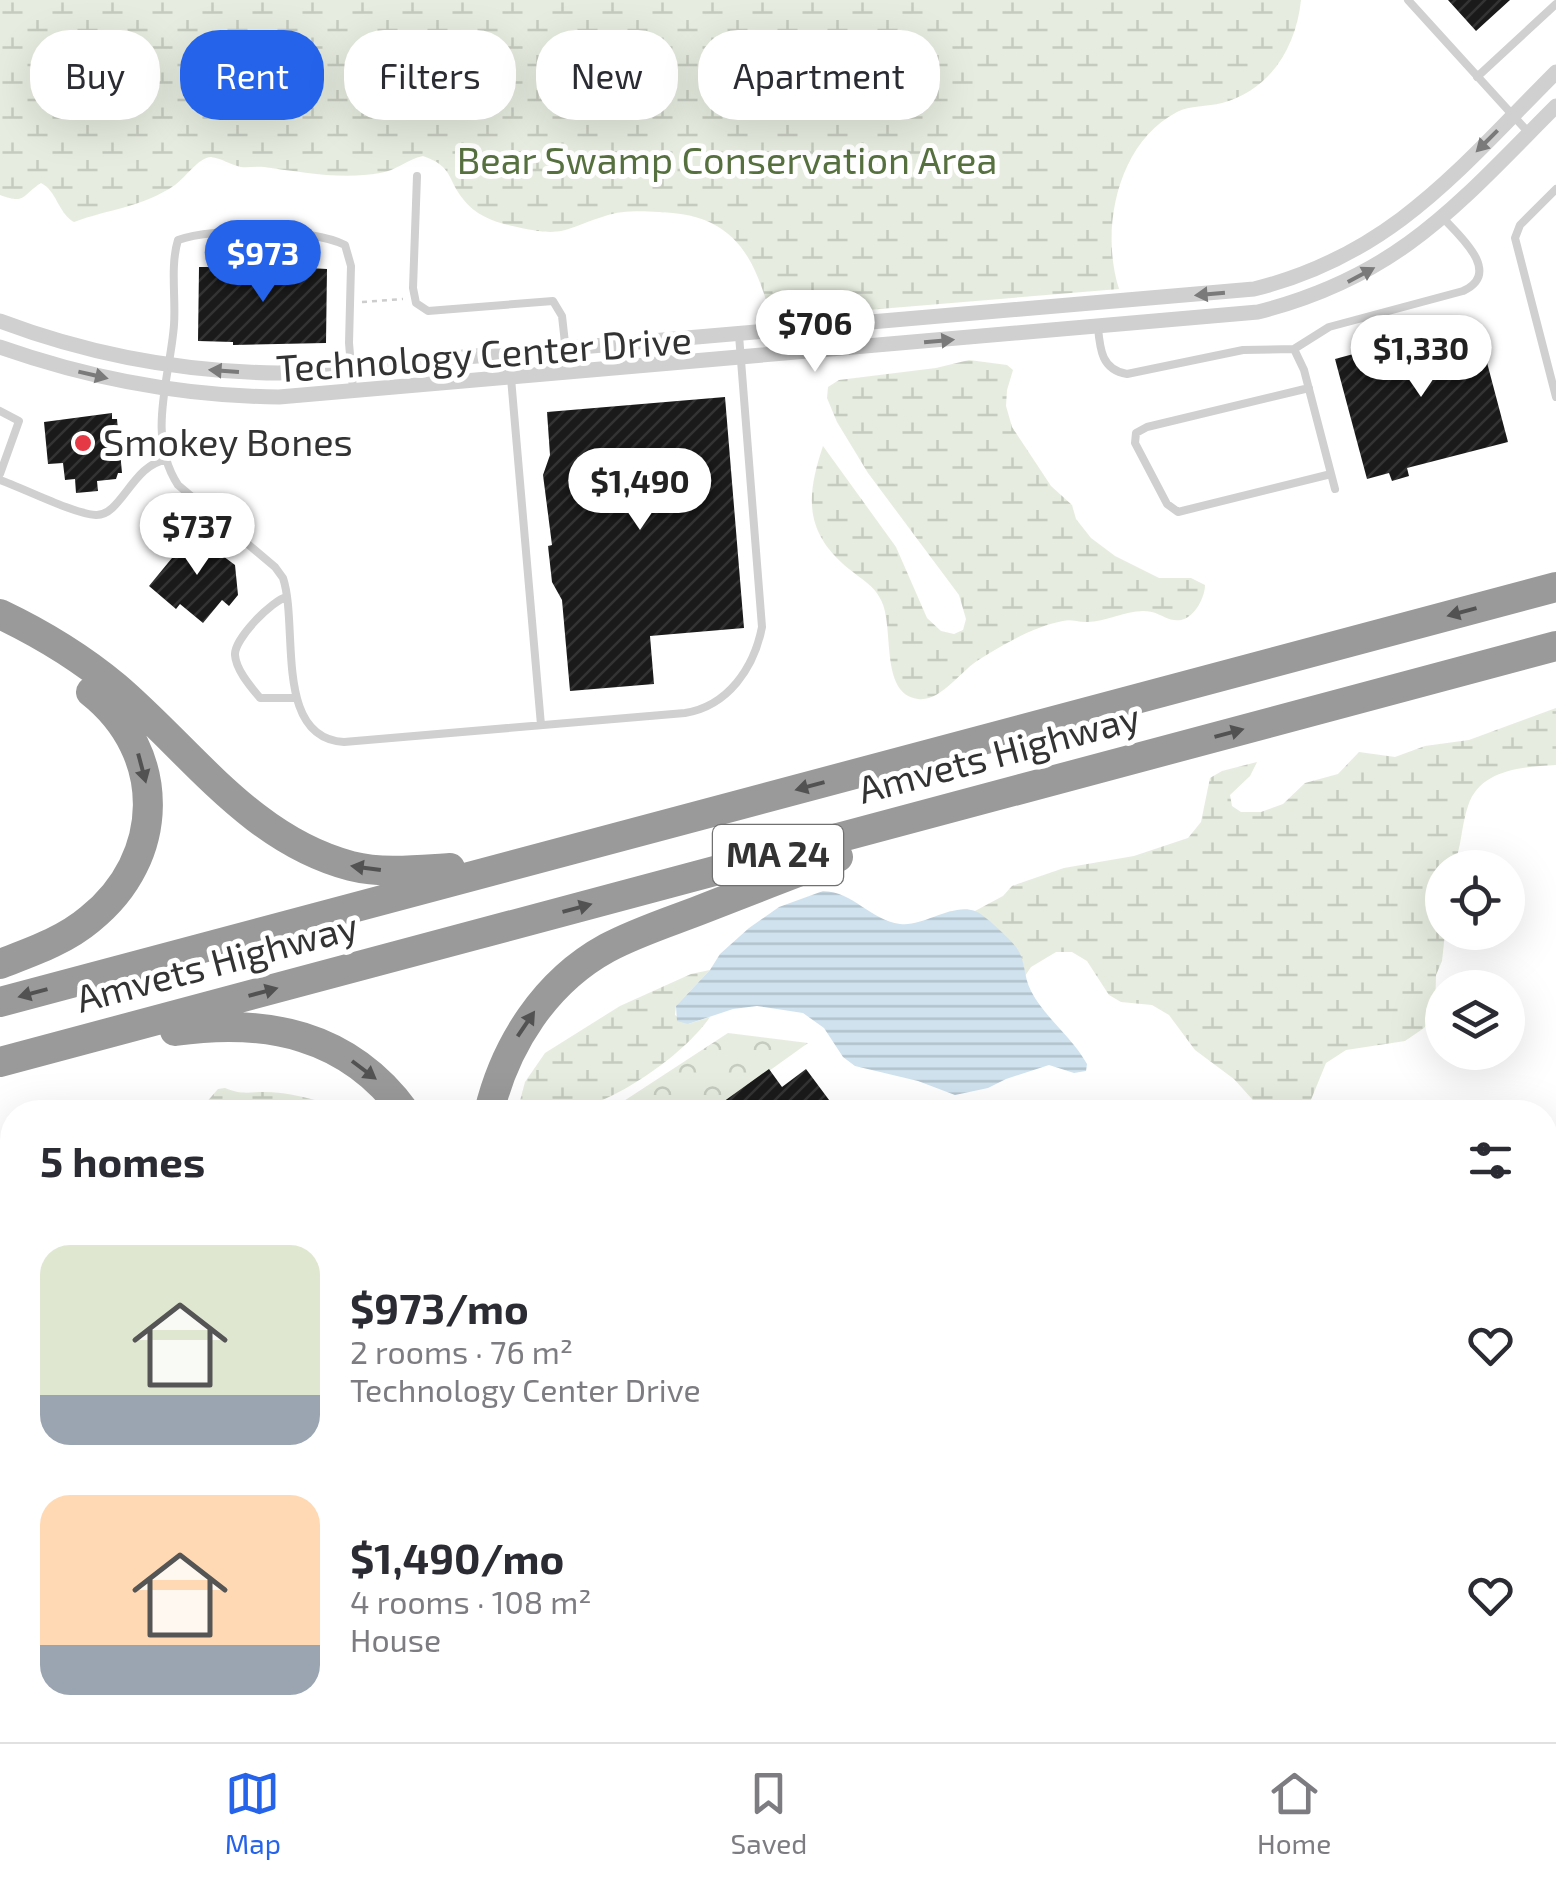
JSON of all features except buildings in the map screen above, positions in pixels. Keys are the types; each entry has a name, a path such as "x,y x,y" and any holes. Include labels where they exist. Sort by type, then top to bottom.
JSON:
{"highway":[{"name":"Amvets Highway","path":"0,1002 1556,587"},
{"path":"0,614 86,663 258,821 279,836 326,858 384,870 456,867 634,833"},
{"path":"0,635 62,670 117,715 140,755 148,799 145,832 135,865 109,902 64,936 0,964"},
{"name":"Amvets Highway","path":"0,1063 1556,646"},
{"path":"493,1100 508,1053 533,1012 579,967 611,946 824,862 1164,751"},
{"path":"0,1063 193,1029 269,1028 304,1037 352,1061 395,1100"}],"street":[{"name":"Technology Center Drive","path":"0,322 74,346 168,366 264,373 1199,295 1277,283 1345,257 1406,218 1556,72"},
{"name":"Technology Center Drive","path":"0,346 68,369 165,389 250,396 353,392 1218,318 1296,302 1372,269 1443,218 1556,106"}],"lane":[{"path":"1408,0 1529,132"},
{"path":"1477,77 1556,4"},
{"path":"416,176 416,303 428,311 548,300 561,311 568,373"},
{"path":"1556,189 1520,225 1514,238 1556,397"},
{"path":"1098,328 1107,364 1127,374 1231,352 1294,349 1328,328 1474,285 1480,273 1476,258 1443,218"},
{"path":"353,392 351,266 348,249 340,242 246,232 178,240 161,426 166,460 178,485 283,578 296,698 311,729 336,742 700,710 730,691 753,658 762,628 739,335"},
{"path":"1294,349 1336,489"},
{"path":"511,378 541,725"},
{"path":"1308,388 1148,428 1136,433 1135,443 1169,507 1178,512 1332,474"},
{"path":"0,411 18,418 19,424 0,477 98,516 110,510 149,464 166,460"},
{"path":"287,597 272,603 238,644 235,654 239,668 260,698 296,698"}],"path":[{"path":"372,302 391,301"}],"green space":[{"name":"Bear Swamp Conservation Area","path":"0,0 1301,0 1293,35 1278,65 1267,77 1239,97 1177,112 1140,144 1127,166 1113,215 1114,266 1119,289 771,318 747,256 722,229 705,220 684,214 632,211 555,232 509,225 474,210 445,169 423,156 386,172 351,176 241,167 211,157 151,198 74,222 41,183 19,199 0,195"},
{"path":"969,360 1007,365 1013,370 1006,406 1012,427 1051,486 1072,505 1076,519 1091,538 1115,556 1159,578 1191,578 1205,585 1205,590 1195,611 1181,620 1144,611 1093,622 1066,620 1042,627 980,659 935,696 918,699 906,694 893,673 885,612 878,595 834,555 817,527 812,498 823,446 896,547 927,618 941,631 954,634 963,630 966,619 959,595 868,473 837,422 827,398 828,387 839,380"},
{"path":"1556,708 1556,765 1492,777 1482,784 1468,806 1458,850 1425,850 1425,950 1443,950 1438,970 1425,970 1425,1027 1405,1041 1346,1050 1326,1063 1311,1100 1253,1100 1234,1079 1195,1050 1169,1015 1152,1005 1121,1002 1109,995 1087,961 1072,952 1056,952 1031,967 1025,976 1014,947 975,911 1003,896 1012,886 1064,868 1134,856 1188,838 1201,822 1210,778 1222,771 1257,762 1250,776 1230,795 1232,806 1241,812 1261,812 1283,804 1305,783 1338,774 1359,752 1395,757 1425,746 1469,740"},
{"path":"710,970 676,1006 675,1015 688,1024 710,1017 665,1062 603,1100 520,1100 525,1082 545,1053 620,1006 691,974"},
{"path":"728,1033 808,1043 729,1100 625,1100"},
{"path":"218,1089 285,1093 315,1100 208,1100"}],"water":[{"path":"823,891 844,896 900,924 957,910 979,913 1016,947 1031,991 1081,1054 1086,1071 1074,1073 1049,1065 988,1088 955,1095 918,1081 855,1066 843,1057 824,1028 803,1013 757,1006 733,1009 688,1024 677,1021 676,1006 720,954 749,928 779,907"}],"place":[{"name":"Smokey Bones","path":"83,443"}]}
